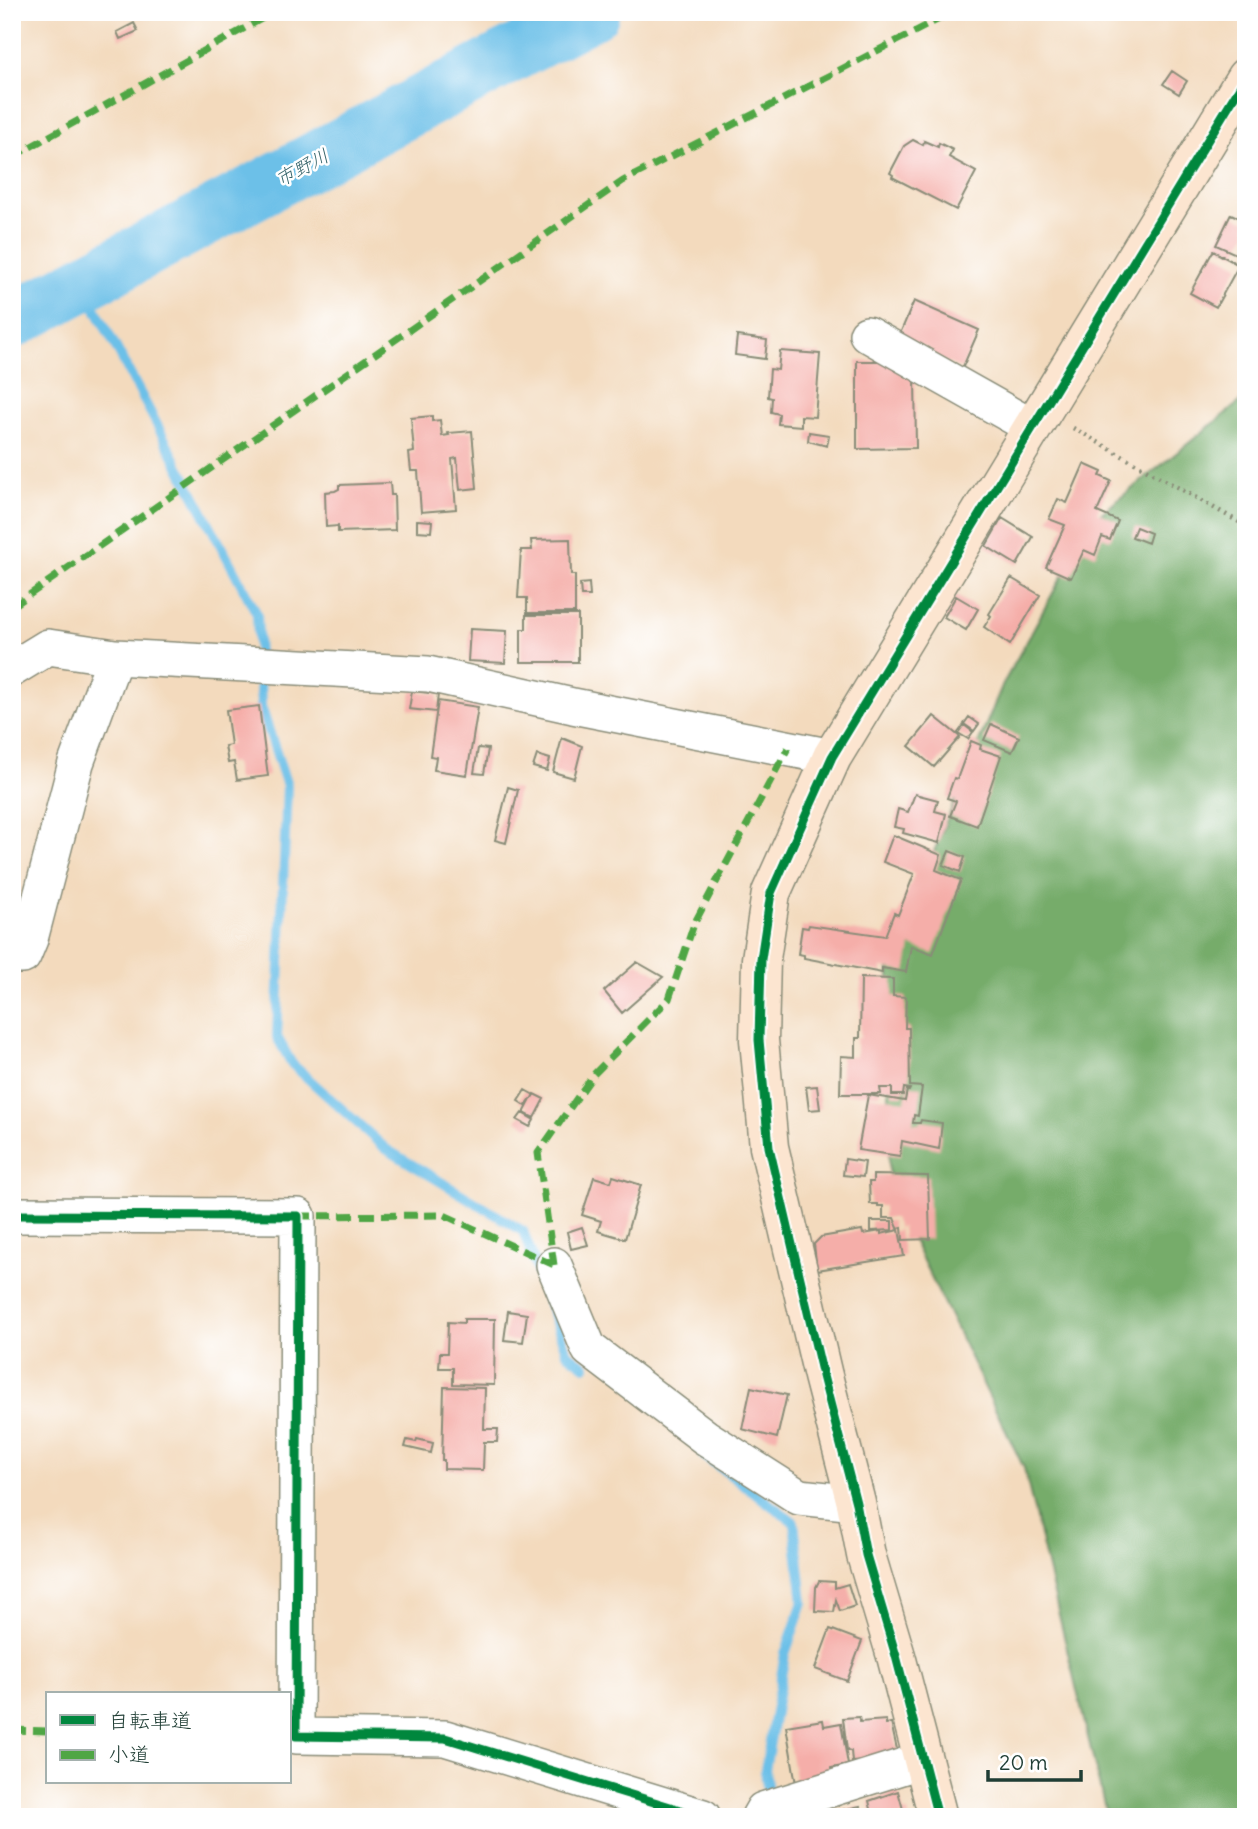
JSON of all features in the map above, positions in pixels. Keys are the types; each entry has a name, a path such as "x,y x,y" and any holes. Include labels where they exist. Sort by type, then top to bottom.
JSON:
{"street":[{"path":"937,1817 896,1656 866,1555 856,1503 769,1147 759,1040 761,959 771,893 832,757 1246,77"},
{"path":"867,334 1037,419"},
{"path":"12,668 48,647 116,657 428,674 573,706 832,757"},
{"path":"12,956 23,957 30,939 76,763 116,657"},
{"path":"12,1215 298,1216 296,1736 444,1738 703,1817"},
{"path":"554,1265 589,1349 705,1437 799,1497 856,1503"},
{"path":"759,1817 763,1810 923,1760"}],"path":[{"path":"1037,419 1246,526"}],"green space":[{"path":"1246,397 1246,1817 1107,1817 1024,1468 889,1191 889,961 1002,686 1093,520"}],"building":[{"path":"134,23 138,31 120,39 117,32"},
{"path":"1172,71 1187,81 1179,94 1163,84"},
{"path":"913,140 923,145 924,141 938,147 939,143 953,150 949,157 976,172 956,210 892,177 890,173 904,146"},
{"path":"1231,214 1246,221 1246,233 1236,254 1216,245"},
{"path":"1213,251 1239,265 1216,307 1190,293"},
{"path":"914,301 979,330 962,369 930,355 931,350 899,336"},
{"path":"737,336 767,340 765,359 735,355"},
{"path":"780,351 820,354 815,417 801,416 801,426 778,424 779,414 771,412 772,398 768,397 770,369 778,370"},
{"path":"857,361 892,361 904,367 904,376 915,376 916,448 857,449"},
{"path":"432,416 432,421 440,420 442,436 472,431 477,488 460,490 457,458 452,459 456,509 421,512 418,471 411,471 409,453 414,452 411,418"},
{"path":"809,432 829,435 827,446 808,441"},
{"path":"1084,464 1102,472 1100,476 1111,481 1097,512 1118,521 1110,540 1102,537 1095,555 1084,550 1071,578 1046,567 1065,525 1049,519 1058,499 1067,503"},
{"path":"390,483 391,495 394,495 395,530 338,532 338,526 326,527 325,492 339,489 339,485"},
{"path":"1002,518 1033,537 1017,565 986,546"},
{"path":"417,520 432,521 431,532 417,531"},
{"path":"1136,527 1151,533 1148,543 1132,537"},
{"path":"570,539 571,575 575,575 575,613 527,613 527,598 518,598 521,550 532,550 531,540"},
{"path":"1011,578 1040,595 1010,645 984,627"},
{"path":"589,583 590,596 581,596 580,584"},
{"path":"956,596 978,609 966,630 944,617"},
{"path":"526,615 578,615 578,662 521,662 521,629 526,629"},
{"path":"470,629 507,631 505,663 468,661"},
{"path":"412,691 438,694 436,712 409,709"},
{"path":"438,701 478,707 467,775 434,770 436,757 430,756"},
{"path":"259,706 268,776 237,780 234,762 228,763 225,746 231,745 226,710"},
{"path":"934,716 960,737 934,767 909,746"},
{"path":"969,717 979,724 974,731 964,724"},
{"path":"991,724 1019,737 1012,752 984,740"},
{"path":"964,725 973,732 968,739 958,733"},
{"path":"562,738 582,746 574,778 553,772"},
{"path":"971,741 981,745 980,749 1001,756 977,826 950,816 956,801 947,798"},
{"path":"478,748 488,749 484,774 474,773"},
{"path":"537,755 550,759 547,771 533,767"},
{"path":"508,787 518,790 506,843 495,840"},
{"path":"915,794 938,800 935,811 946,814 939,843 903,833 904,829 894,827 898,809 908,812"},
{"path":"893,835 941,855 936,870 961,880 933,954 911,946 906,972 882,968 882,973 804,958 804,955 798,954 802,927 808,928 809,925 885,936 894,913 898,915 914,874 883,862"},
{"path":"949,851 965,857 960,872 943,865"},
{"path":"637,962 663,977 622,1013 604,991"},
{"path":"861,978 893,979 893,996 906,997 905,1028 909,1028 910,1086 922,1087 918,1116 914,1115 913,1123 920,1123 921,1120 942,1123 939,1149 902,1141 900,1156 858,1150 868,1095 905,1101 907,1090 910,1089 904,1088 903,1095 892,1095 892,1088 880,1088 881,1094 840,1094 841,1056 856,1057 856,1038 860,1038"},
{"path":"817,1086 820,1109 809,1110 806,1087"},
{"path":"525,1090 534,1095 526,1106 518,1101"},
{"path":"534,1094 544,1099 534,1118 524,1113"},
{"path":"522,1113 534,1120 530,1127 517,1120"},
{"path":"845,1159 865,1162 863,1177 843,1175"},
{"path":"873,1175 928,1176 930,1239 903,1240 902,1227 898,1228 894,1218 883,1218 883,1206 870,1204 869,1182 873,1182"},
{"path":"613,1176 641,1185 625,1239 598,1231 601,1221 582,1215 594,1177 611,1182"},
{"path":"871,1221 892,1221 892,1230 871,1231"},
{"path":"582,1227 588,1245 571,1249 567,1232"},
{"path":"862,1230 863,1234 881,1231 881,1234 899,1230 904,1256 817,1270 814,1244 821,1237"},
{"path":"508,1311 527,1314 523,1342 504,1340"},
{"path":"464,1319 495,1319 494,1385 453,1384 453,1368 439,1368 440,1353 447,1353 448,1322 464,1323"},
{"path":"444,1387 485,1388 484,1429 498,1429 497,1442 484,1442 483,1470 444,1469"},
{"path":"751,1387 787,1395 777,1438 742,1429"},
{"path":"417,1439 433,1443 431,1453 405,1447 407,1440 416,1442"},
{"path":"819,1581 835,1582 835,1588 848,1584 855,1606 840,1611 836,1600 834,1612 815,1611 816,1587"},
{"path":"830,1629 862,1641 847,1681 815,1669"},
{"path":"859,1717 860,1722 886,1720 886,1724 891,1723 899,1758 852,1762 851,1751 847,1750 843,1718"},
{"path":"823,1720 824,1726 841,1723 848,1765 831,1768 832,1778 796,1784 786,1726"},
{"path":"898,1791 904,1813 908,1812 909,1817 873,1817 869,1801"},
{"path":"860,1806 862,1817 815,1817 815,1816"}],"waterway":[{"name":"市野川","path":"12,321 592,12"},
{"path":"82,283 257,614 261,706 287,786 277,1037 292,1064 386,1149 523,1231 567,1353 585,1366"},
{"path":"703,1455 794,1522 803,1602 785,1654 765,1770 769,1801"}],"marked path":[{"path":"12,157 274,12"},
{"path":"12,607 623,181 953,12"},
{"path":"554,1265 538,1153 594,1074 669,999 694,924 788,748"},
{"path":"298,1216 444,1215 554,1265"},
{"path":"12,1730 46,1731"}],"cycle path":[{"path":"938,1817 896,1656 866,1555 856,1503 769,1147 759,1040 761,959 771,893 832,757 1246,77"},
{"path":"12,1215 298,1216 296,1736 445,1738 703,1817"}]}
